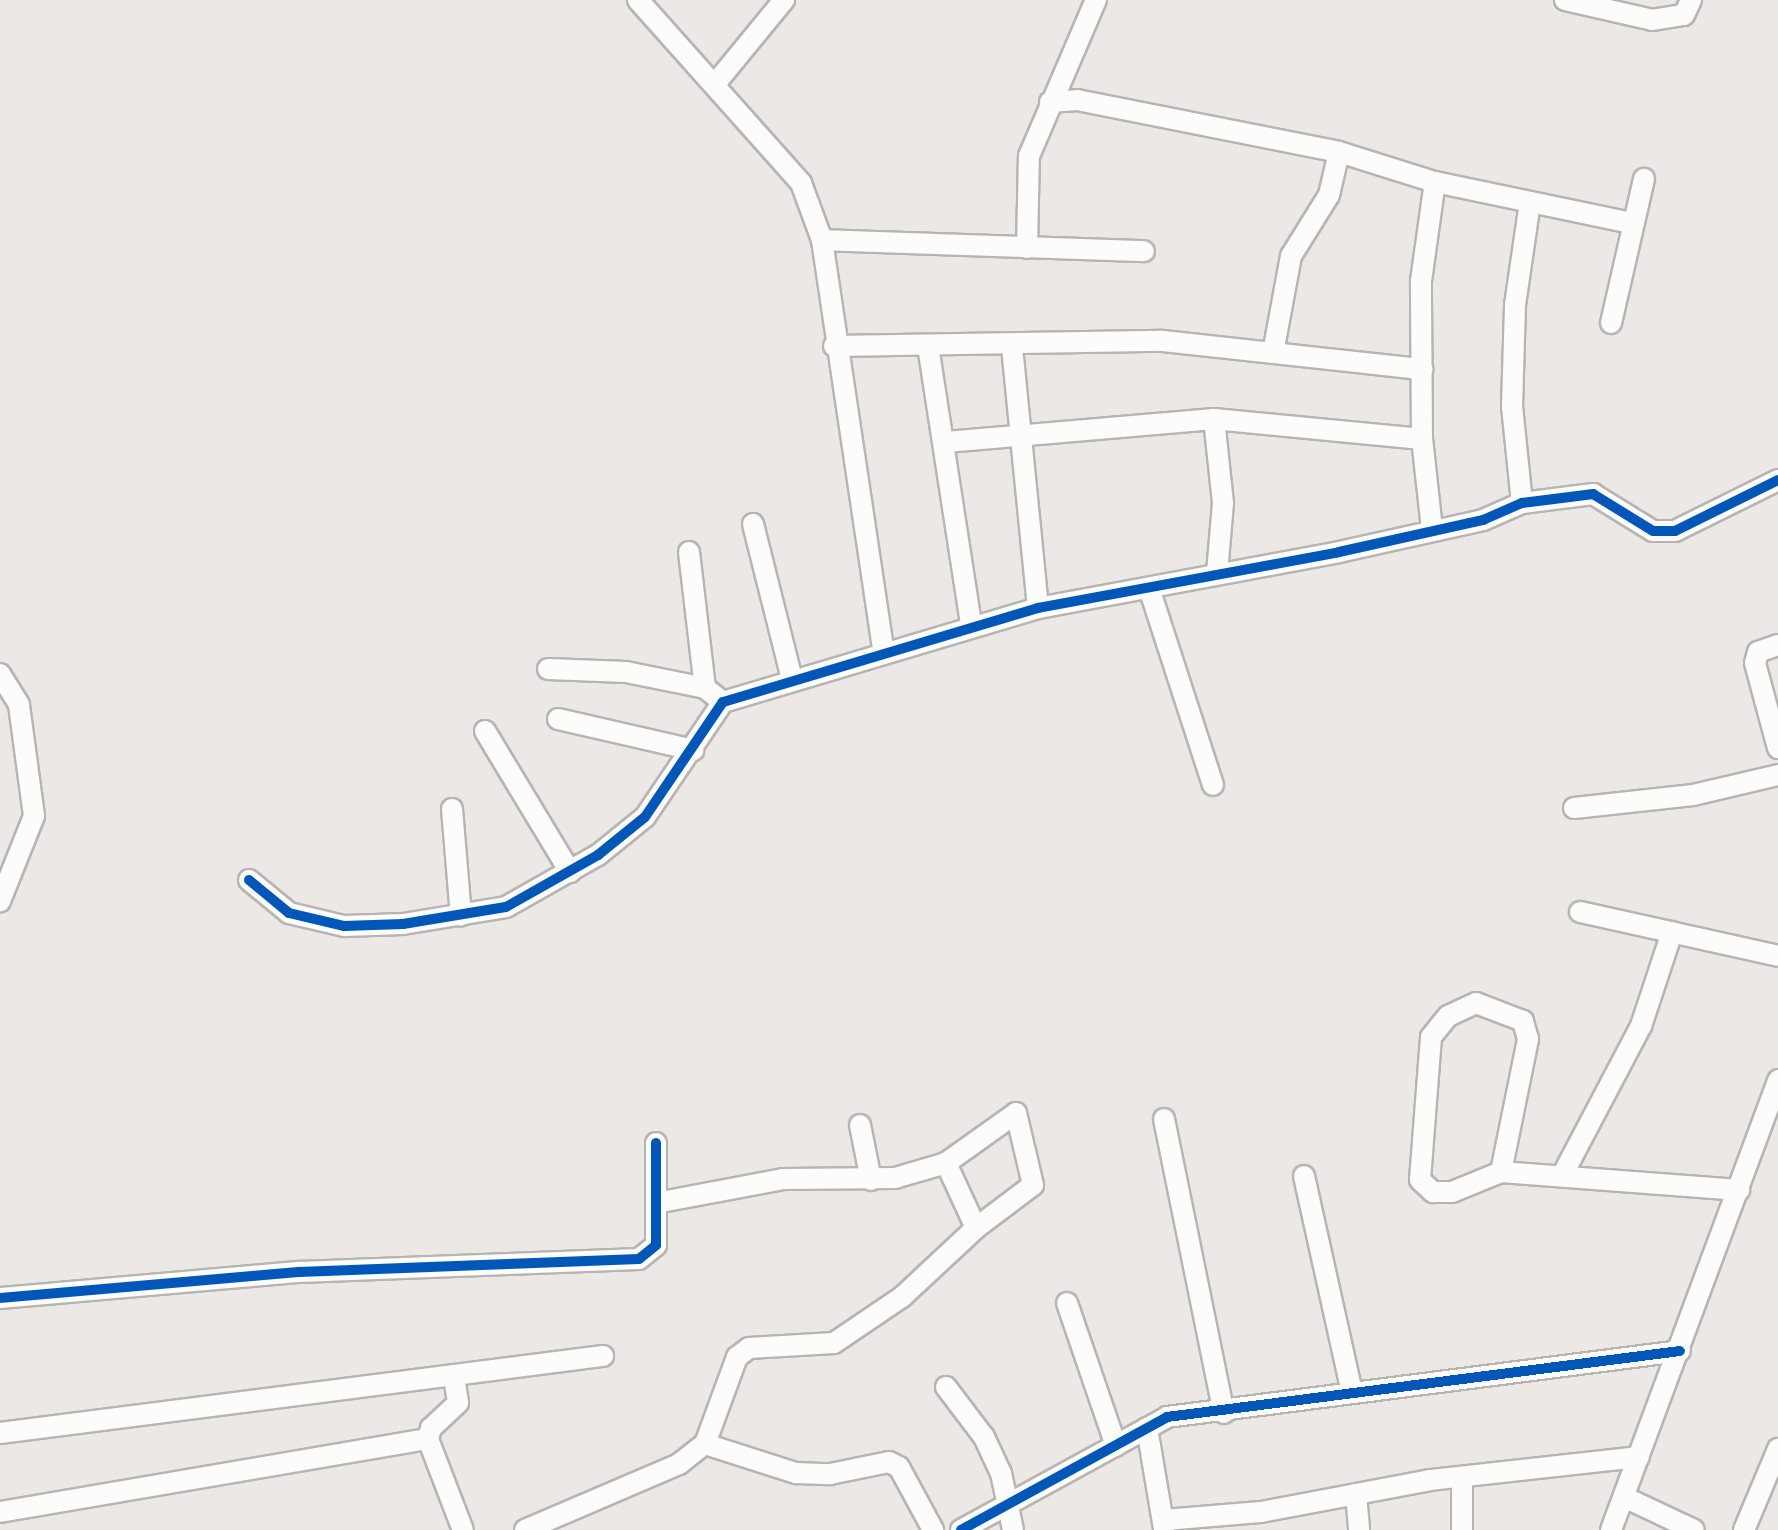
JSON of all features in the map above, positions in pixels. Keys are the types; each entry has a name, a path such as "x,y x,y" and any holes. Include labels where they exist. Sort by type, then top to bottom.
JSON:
{"street":[{"path":"638,0 801,183 822,240 834,346 884,649"},
{"path":"715,84 784,0"},
{"path":"1027,248 1029,156 1096,0"},
{"path":"1566,0 1672,20 1684,15 1691,0"},
{"path":"1050,102 1077,100 1339,152 1435,182 1631,223"},
{"path":"1273,353 1291,256 1329,195 1339,152"},
{"path":"1611,323 1644,179"},
{"path":"1432,529 1422,439 1421,281 1435,182"},
{"path":"1522,503 1514,356 1530,202"},
{"path":"822,240 1144,250"},
{"path":"834,346 1012,347 1163,341 1422,369"},
{"path":"928,346 946,442 970,625"},
{"path":"1012,347 1038,608"},
{"path":"946,442 1214,420 1422,439"},
{"path":"1214,420 1222,503 1217,573"},
{"path":"249,880 289,913 344,926 461,916 506,907 570,872 645,817 723,702 884,649 1038,608 1483,520 1522,503 1593,494 1653,531 1675,531 1778,480"},
{"path":"754,524 792,679"},
{"path":"689,552 705,688"},
{"path":"1150,588 1214,786"},
{"path":"1778,644 1758,652 1755,663 1778,748"},
{"path":"548,668 626,672 705,688 723,702"},
{"path":"0,674 19,705 34,816 0,901"},
{"path":"558,719 693,750"},
{"path":"485,731 570,872"},
{"path":"1574,808 1693,795 1778,775"},
{"path":"452,810 461,916"},
{"path":"1580,912 1778,956"},
{"path":"1564,1172 1627,1056 1672,932"},
{"path":"1501,1172 1528,1039 1523,1021 1476,1003 1448,1016 1431,1038 1420,1180 1433,1192 1452,1192 1501,1172 1564,1172 1738,1190"},
{"path":"1611,1530 1778,1080"},
{"path":"526,1530 678,1464 705,1444 737,1358 749,1348 834,1343 902,1298 976,1228 1033,1186 1021,1116 1011,1114 946,1163 871,1180 783,1179 656,1203"},
{"path":"1164,1118 1224,1413"},
{"path":"860,1125 871,1180"},
{"path":"0,1298 299,1272 639,1259 656,1245 656,1143"},
{"path":"946,1163 976,1228"},
{"path":"1304,1176 1352,1392"},
{"path":"1068,1304 1116,1446"},
{"path":"961,1530 1167,1417 1224,1413 1352,1392 1680,1350"},
{"path":"0,1433 603,1356"},
{"path":"0,1512 428,1439 458,1404 454,1377"},
{"path":"946,1387 984,1436 1013,1530"},
{"path":"1147,1428 1164,1525 1261,1521 1356,1494 1639,1458"},
{"path":"428,1439 463,1530"},
{"path":"705,1444 796,1473 830,1474 889,1462 899,1467 933,1530"},
{"path":"1744,1530 1778,1448"},
{"path":"1462,1478 1462,1530"},
{"path":"1356,1494 1359,1530"},
{"path":"1624,1496 1694,1530"}],"cycle path":[{"path":"249,880 289,913 344,926 403,924 506,907 598,855 645,817 723,702 1038,608 1339,552 1483,520 1522,503 1593,494 1653,531 1675,531 1778,480"},
{"path":"0,1298 299,1272 639,1259 656,1245 656,1143"},
{"path":"961,1530 1167,1417 1680,1351"}]}
